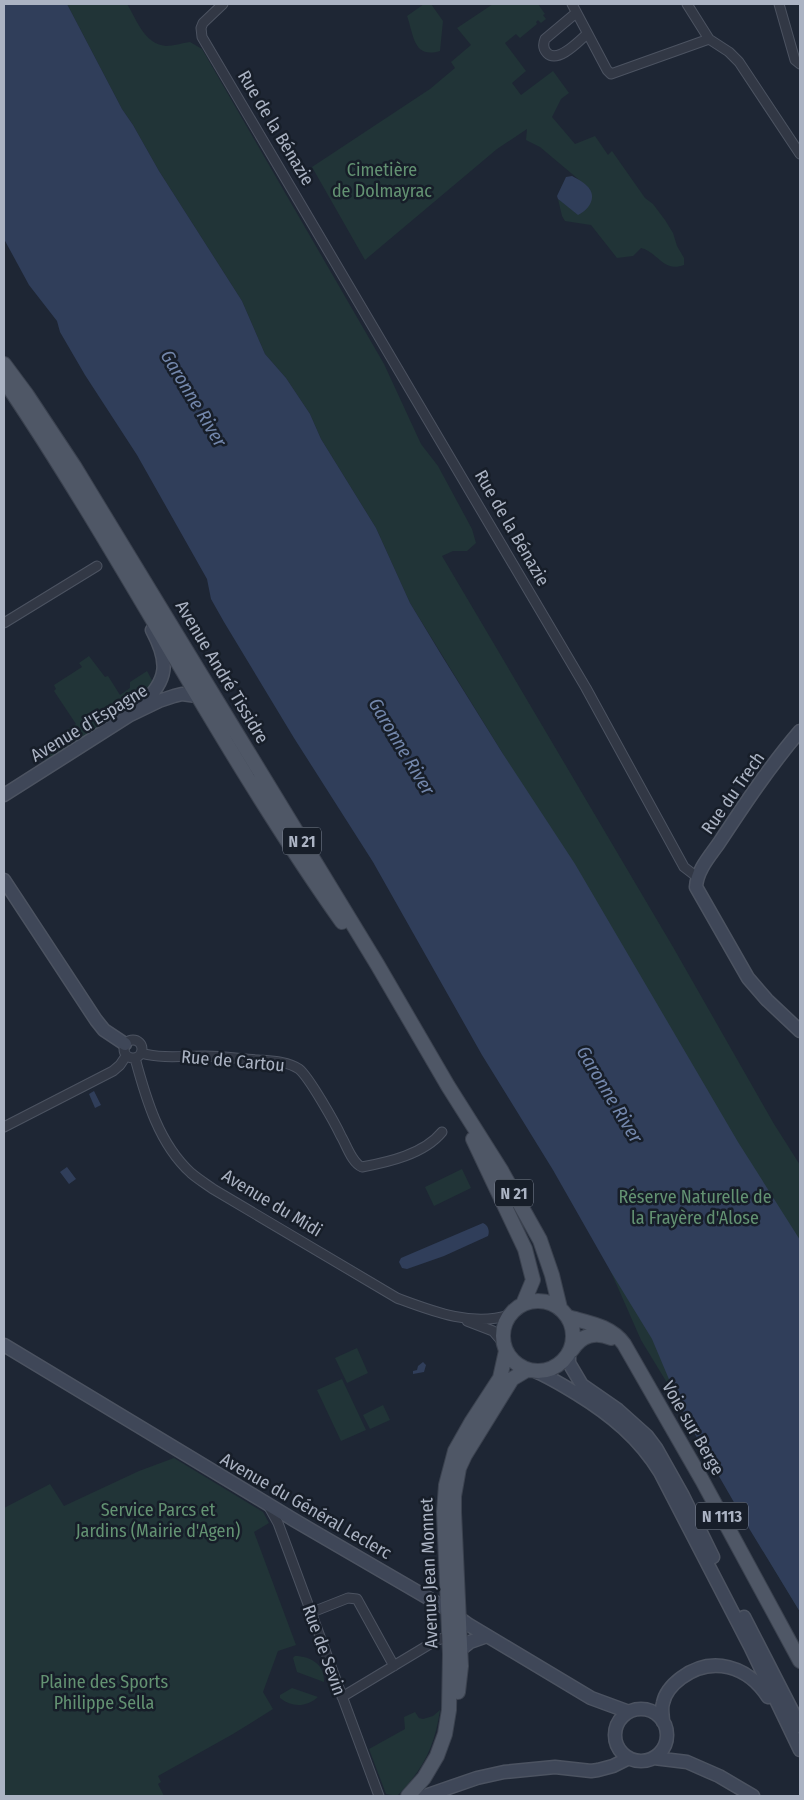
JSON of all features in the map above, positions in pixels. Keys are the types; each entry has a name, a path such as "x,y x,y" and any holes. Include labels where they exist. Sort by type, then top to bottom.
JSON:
{"main road":[{"name":"Avenue André Tissidre","path":"4,364 74,466 377,964 448,1086 487,1146 536,1232 564,1312"},
{"name":"Avenue André Tissidre","path":"4,380 115,558 259,796 329,904 400,1005"},
{"name":"Avenue André Tissidre","path":"448,1086 523,1244 533,1280 523,1304"},
{"path":"541,1302 551,1304 564,1312 572,1327 574,1338 570,1352 563,1362 555,1368 546,1371 532,1371 515,1364 505,1348 504,1326 509,1315 523,1304 541,1302"},
{"name":"N 1113","path":"564,1312 604,1327 618,1336 640,1373"},
{"name":"N 1113","path":"570,1352 577,1341 584,1337 596,1334 604,1335 611,1338 619,1346 640,1373"},
{"name":"Avenue Jean Monnet","path":"420,1796 444,1761 456,1723 460,1650 447,1609 444,1512 446,1485 455,1451 500,1378 505,1348"},
{"name":"Avenue Jean Monnet","path":"408,1796 424,1778 437,1756 449,1710 455,1635 459,1617 454,1496 459,1468 482,1425 512,1380 532,1371"},
{"name":"Voie sur Berge","path":"640,1373 694,1465 800,1661"}],"street":[{"name":"Rue de la Bénazie","path":"223,4 203,23 201,32 204,41 586,688 684,867 697,877"},
{"path":"572,4 606,70 611,74 709,39"},
{"path":"687,4 709,39 729,52 739,62 800,154"},
{"path":"778,4 795,60 800,64"},
{"path":"576,13 545,39 544,47 546,53 555,57 561,55 587,34"},
{"name":"Avenue d'Espagne","path":"115,558 153,631 161,651 163,672 159,685 153,694 130,715"},
{"path":"4,623 97,566"},
{"name":"Avenue d'Espagne","path":"4,795 130,715 174,696 182,694 197,696"},
{"name":"Rue du Trech","path":"697,877 766,774 800,732"},
{"path":"697,877 697,891 748,978 767,1000 800,1031"},
{"path":"4,880 96,1020 104,1030 132,1053 107,1075 4,1127"},
{"name":"Rue de Cartou","path":"132,1053 162,1057 214,1056 277,1062 297,1068 306,1078 358,1166 362,1167 396,1158 424,1147 436,1140 442,1132"},
{"name":"Avenue du Midi","path":"132,1053 149,1108 173,1152 191,1173 213,1189 393,1296 429,1311 453,1315 490,1320 509,1315"},
{"name":"Avenue du Midi","path":"453,1315 488,1328 496,1334 505,1348"},
{"name":"Avenue du Général Leclerc","path":"4,1344 268,1504 447,1609 487,1636 591,1698 629,1712"},
{"path":"570,1352 569,1362 582,1385 618,1410 647,1436 656,1448 683,1496 800,1740"},
{"path":"532,1371 549,1377 610,1416 649,1453 728,1602 800,1750"},
{"name":"Rue de Sevin","path":"268,1504 278,1523 379,1796"},
{"path":"732,1596 755,1636 800,1726"},
{"path":"310,1613 348,1598 357,1599 394,1666"},
{"path":"342,1697 435,1641 455,1635"},
{"path":"460,1650 470,1642 487,1636"},
{"path":"654,1758 660,1753 666,1742 667,1732 663,1722 662,1705 666,1694 686,1674 709,1666 734,1668 748,1674 767,1695 800,1760"},
{"name":"Avenue du Général Leclerc","path":"591,1698 608,1714 616,1729"},
{"path":"663,1722 651,1712 643,1710 629,1712 619,1722 616,1729 618,1747 629,1758 642,1761 654,1758 687,1762 719,1776 754,1796"},
{"path":"666,1742 687,1762"},
{"path":"425,1796 477,1778 504,1772 560,1767 591,1771 613,1766 629,1758"}],"green space":[{"name":"Réserve Naturelle de la Frayère d'Alose","path":"67,4 127,4 142,30 152,41 166,46 190,42 202,49 384,364 421,444 438,466 472,529 476,543 467,551 453,551 442,556 673,947 774,1124 800,1165 800,1612 750,1529 689,1419 641,1340 611,1272 503,754 410,603 376,528 321,439 310,414 286,378 265,354 242,301 122,109"},
{"path":"424,4 431,4 443,21 440,51 424,52 413,38 407,16"},
{"name":"Cimetière de Dolmayrac","path":"493,4 538,4 546,19 541,23 538,20 537,24 520,38 516,34 505,43 526,71 512,83 521,95 553,71 569,93 561,99 552,117 575,144 595,136 608,155 612,151 645,198 653,204 665,220 684,258 684,265 671,266 641,248 633,256 617,258 591,225 565,221 558,199 578,214 590,189 540,147 526,140 527,129 497,149 365,260 312,167 430,89 455,68 451,62 471,45 457,28"},
{"path":"89,656 105,677 108,676 120,695 130,688 130,682 147,671 153,682 149,693 132,708 48,763 40,756 47,751 43,745 76,724 54,691 56,689 54,685 82,667 79,663"},
{"path":"462,1169 471,1188 434,1206 425,1187"},
{"path":"357,1348 368,1373 347,1383 335,1358"},
{"path":"342,1379 366,1430 341,1441 317,1390"},
{"path":"383,1405 390,1420 370,1429 363,1415"},
{"name":"Plaine des Sports Philippe Sella","path":"174,1458 263,1512 269,1523 254,1532 296,1645 278,1651 263,1692 273,1709 158,1776 161,1782 158,1784 164,1796 4,1796 4,1508 50,1484 64,1506 139,1471"},
{"path":"301,1656 316,1663 322,1671 324,1682 297,1672 293,1658"},
{"path":"292,1688 318,1697 309,1703 299,1705 294,1705 280,1698 280,1695"},
{"path":"440,1710 435,1735 421,1767 397,1796 386,1794 369,1749 405,1729 404,1717 415,1712 419,1718 423,1719 433,1716"}],"water":[{"name":"Garonne River","path":"4,4 67,4 122,109 242,301 265,354 286,378 310,414 321,439 376,528 410,603 503,754 575,864 738,1142 800,1240 800,1612 697,1438 679,1403 652,1339 611,1272 553,1170 482,1055 373,862 294,738 224,622 211,599 207,579 137,455 85,375 60,332 57,321 29,285 4,239"},
{"path":"572,176 587,186 592,196 588,207 578,215 558,199 557,196 566,177"},
{"path":"94,1091 101,1105 95,1108 89,1094"},
{"path":"67,1167 76,1179 69,1184 60,1172"},
{"path":"483,1223 488,1228 488,1236 444,1256 407,1269 402,1268 399,1262 401,1258"},
{"path":"423,1362 426,1365 424,1372 413,1374 413,1371 417,1370 418,1366"}],"park label":[{"name":"Service Parcs et Jardins (Mairie d'Agen)","path":"158,1520"}]}
